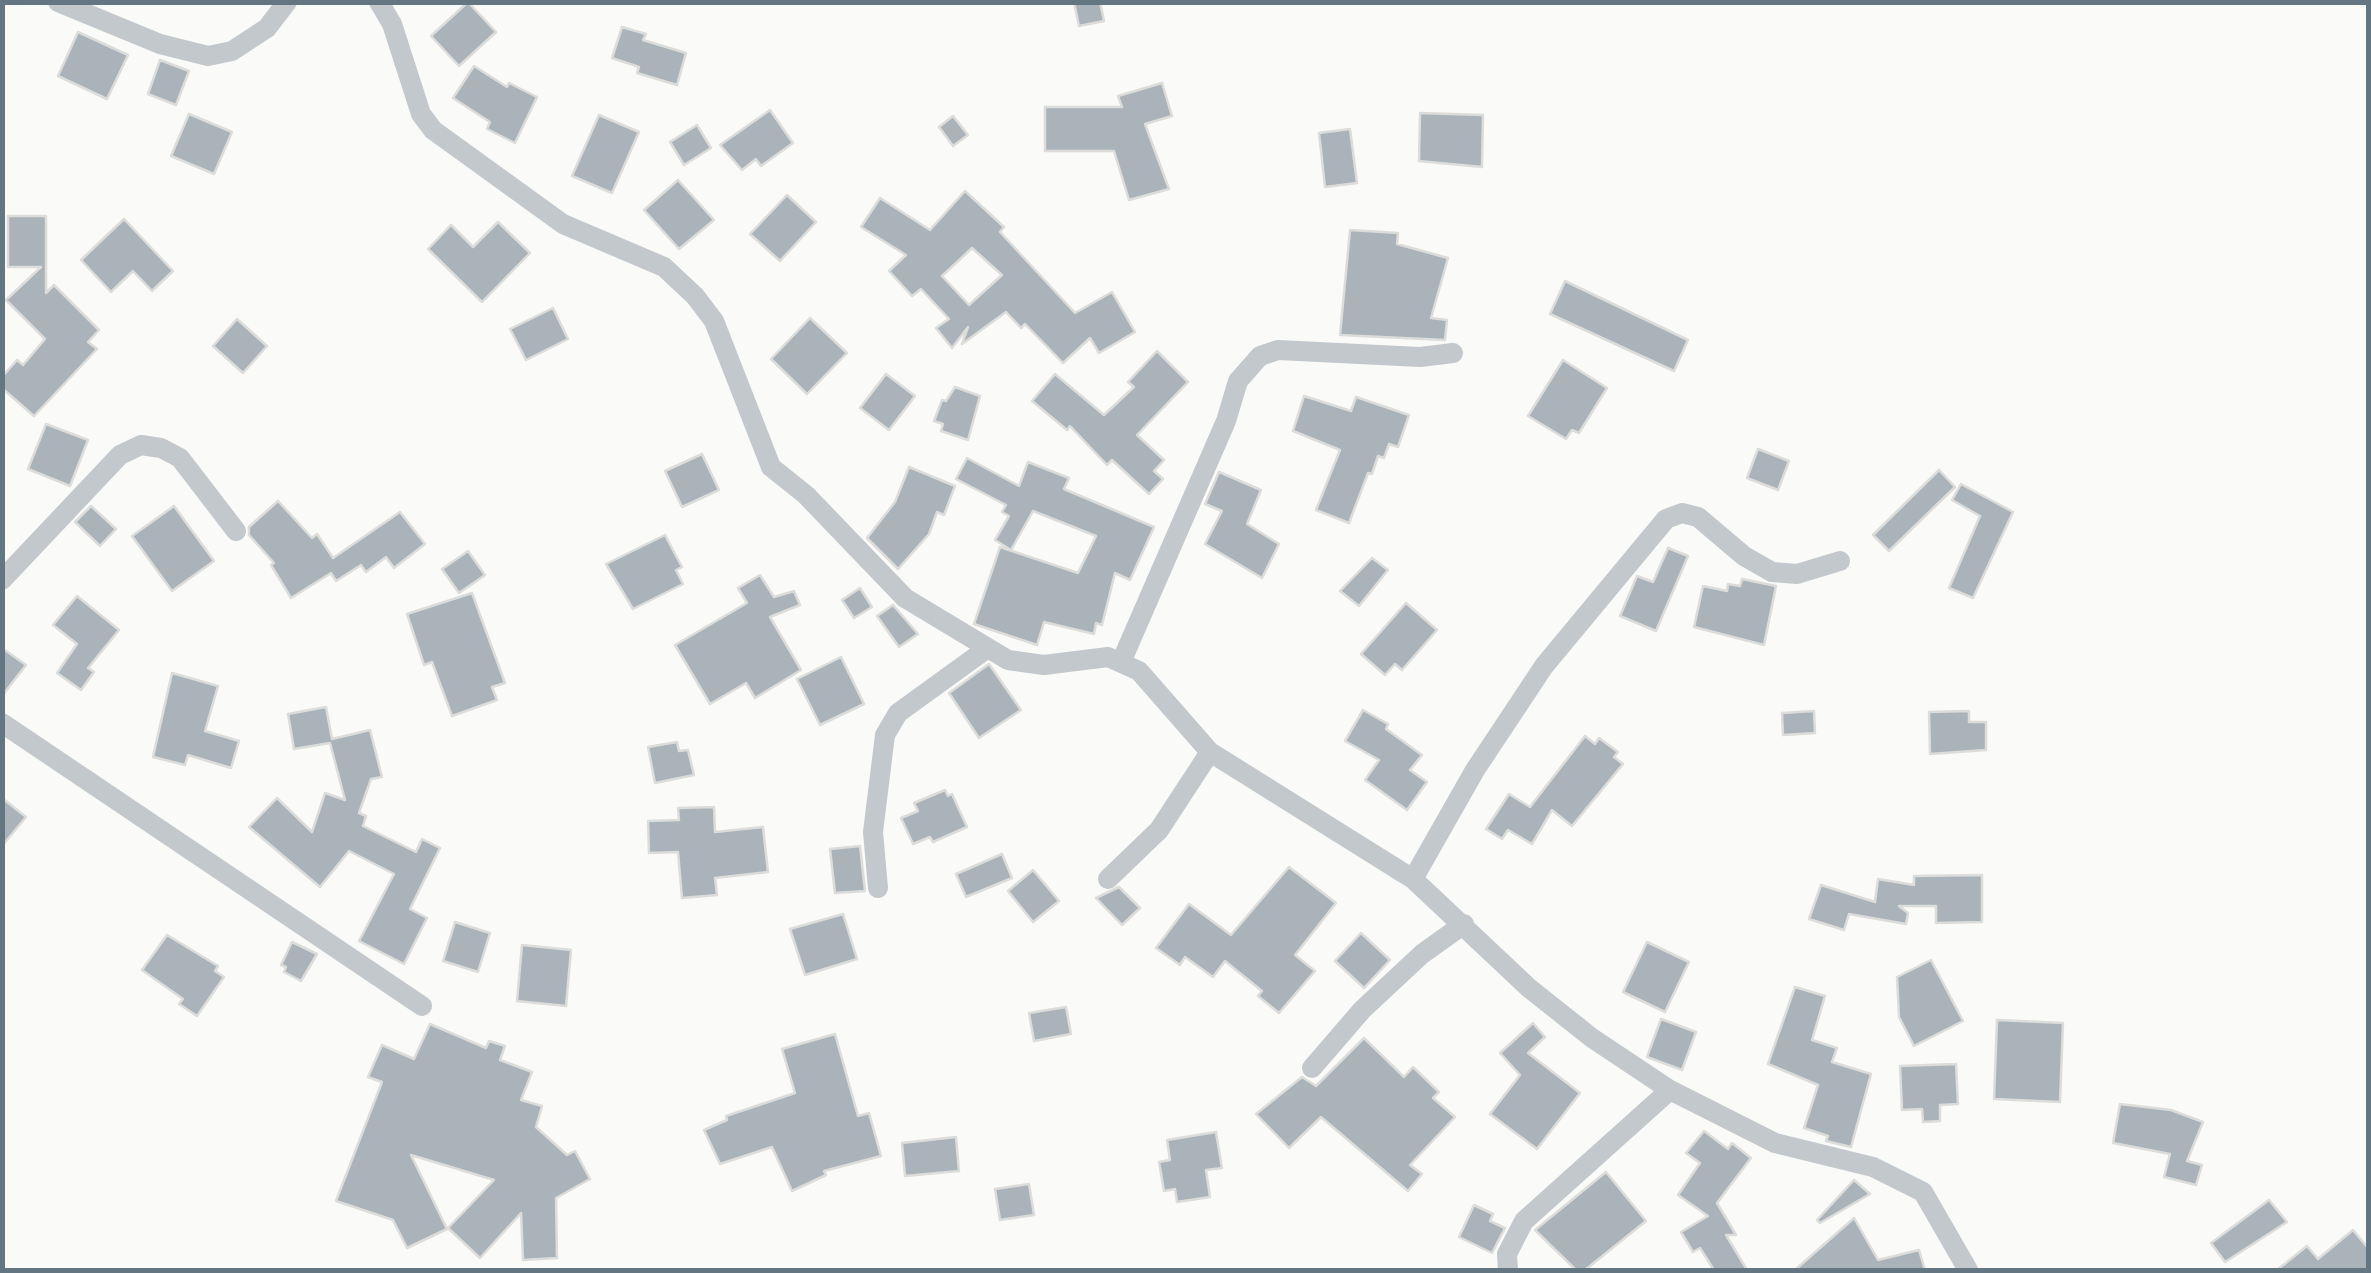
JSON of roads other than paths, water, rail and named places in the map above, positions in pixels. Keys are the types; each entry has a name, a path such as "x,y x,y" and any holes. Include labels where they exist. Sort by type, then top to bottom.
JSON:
{"street":[{"path":"58,2 160,44 208,56 232,51 267,28 286,2"},
{"path":"379,2 392,24 421,114 432,130 563,224 664,267 714,320 771,467 806,496 905,598 985,650 1008,660 1044,664 1108,657 1122,660 1139,671 1210,752 1413,879 1529,988 1579,1028 1670,1090 1775,1142 1902,1179 1923,1192 1968,1270"},
{"path":"1122,660 1226,421 1238,381 1260,356 1278,350 1420,357 1453,353"},
{"path":"2,580 120,455 141,445 162,448 180,458 236,532"},
{"path":"1413,879 1476,770 1544,666 1666,519 1682,513 1698,517 1744,556 1772,572 1796,574 1840,562"},
{"path":"878,888 873,832 885,734 898,713 985,650"},
{"path":"2,723 422,1006"},
{"path":"1108,880 1160,830 1210,752"},
{"path":"1312,1068 1362,1010 1422,954 1464,924"},
{"path":"1508,1270 1506,1254 1524,1222 1670,1090"}]}
